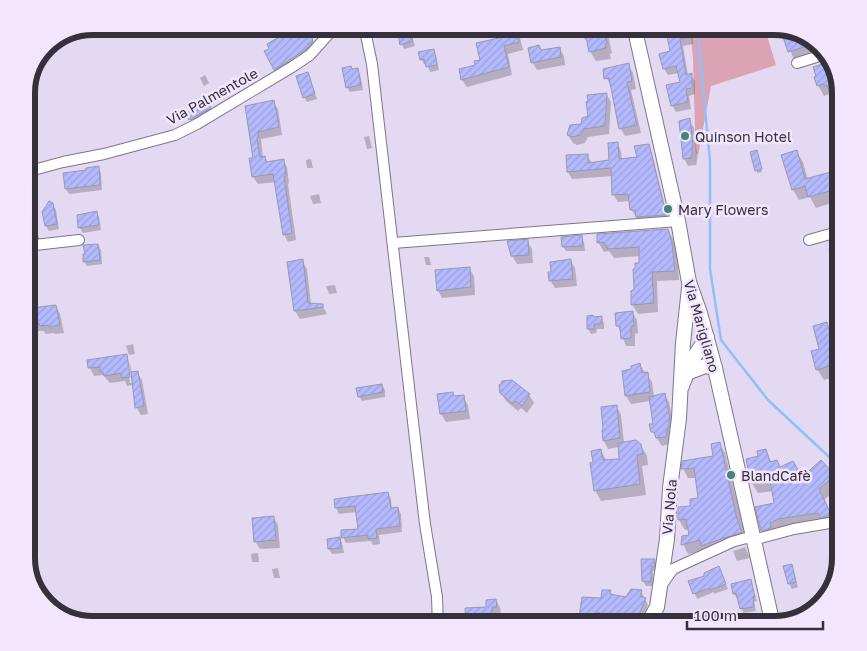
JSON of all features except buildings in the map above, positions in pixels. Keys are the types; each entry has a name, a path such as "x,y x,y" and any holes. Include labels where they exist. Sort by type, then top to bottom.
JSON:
{"street":[{"name":"Via Palmentole","path":"35,170 175,135 292,68 310,55 328,35"},
{"path":"366,35 372,64 416,450 437,597 438,616"},
{"name":"Via Marigliano","path":"636,35 678,221 689,282 715,368 771,616"},
{"path":"797,63 819,56"},
{"path":"393,242 678,221"},
{"path":"809,240 832,234"},
{"path":"35,245 79,240"},
{"name":"Via Nola","path":"652,616 656,607 661,586 681,387 689,282"},
{"path":"683,343 706,334"},
{"name":"Via Nola","path":"681,387 689,365 706,334"},
{"path":"687,373 705,366 715,368"},
{"path":"661,586 674,570 732,542 832,523"}],"shaded area":[{"path":"691,35 767,35 776,65 711,86 696,166"}],"waterway":[{"path":"698,35 710,161 710,269 721,340 768,400 832,460"}],"place":[{"name":"Quinson Hotel","path":"685,136"},
{"name":"Mary Flowers","path":"668,209"},
{"name":"BlandCafè","path":"731,475"}]}
